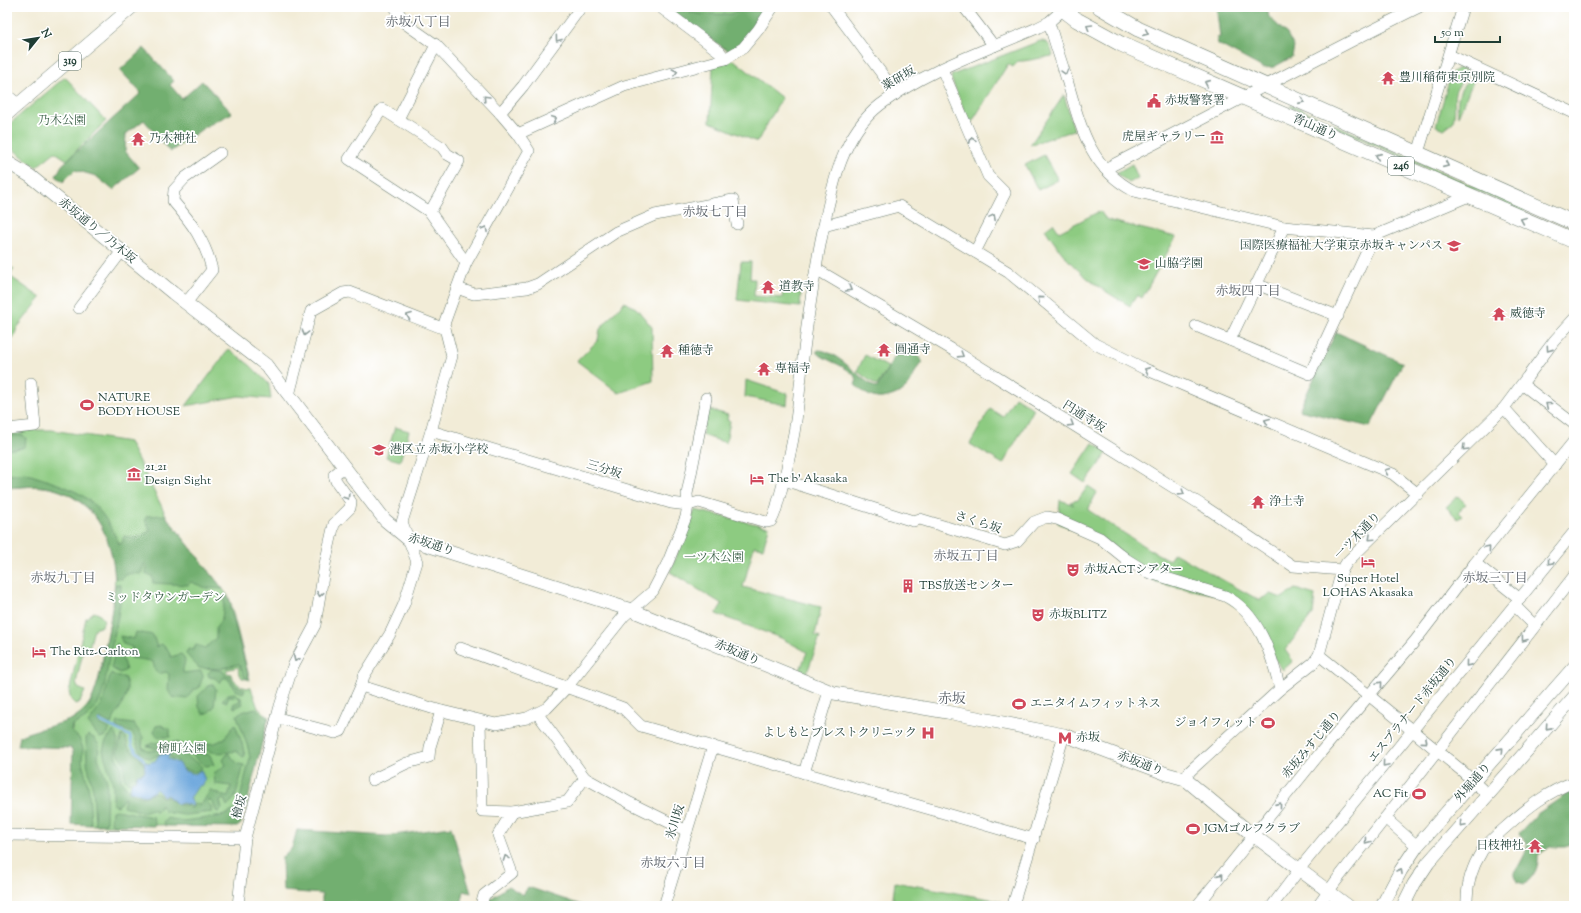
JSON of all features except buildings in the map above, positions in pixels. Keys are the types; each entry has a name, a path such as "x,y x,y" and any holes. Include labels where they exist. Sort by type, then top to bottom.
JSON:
{"highway":[{"name":"青山通り","path":"1100,7 1138,29 1418,152 1574,223"},
{"name":"青山通り","path":"1058,13 1077,20 1121,44 1574,242"}],"main road":[{"name":"319","path":"7,114 12,101 121,7"},
{"name":"319","path":"12,101 132,7"},
{"name":"赤坂通り／乃木坂","path":"7,162 30,176 186,303"},
{"name":"赤坂通り","path":"186,303 266,365 385,520 408,539 632,610 829,691 1064,735 1167,774 1185,779 1254,835 1348,906"},
{"name":"外堀通り","path":"1382,906 1401,870 1417,846 1574,667"},
{"name":"外堀通り","path":"1403,906 1414,884 1428,863 1574,698"}],"street":[{"path":"278,718 338,732 345,725 364,676 390,634 407,597 418,562 402,522 431,432 452,356 444,324 466,263 529,151 518,134 500,113 436,45 406,24 395,7"},
{"path":"500,113 523,86 581,7"},
{"path":"660,7 720,52 725,59"},
{"path":"518,134 624,86 725,59 743,48 758,30 773,7"},
{"path":"832,7 891,86 895,95"},
{"path":"964,7 994,46"},
{"path":"1105,169 1266,86 1308,62 1419,7"},
{"path":"1418,152 1463,7"},
{"path":"1058,13 1077,120 1089,146 1105,169 1125,187 1144,195 1284,227 1374,236 1469,196"},
{"name":"薬研坂","path":"771,521 784,480 794,434 805,339 824,226 836,176 855,132 866,118 895,95 942,70 994,46 1058,13"},
{"path":"398,119 436,45"},
{"path":"1449,55 1574,112"},
{"path":"942,70 988,176 1005,193 974,252"},
{"path":"430,212 459,161 446,154 442,147 382,109 349,159 430,212 466,263"},
{"path":"186,303 212,270 208,253 194,226 173,201 174,190 185,178 220,153"},
{"path":"456,288 474,294 527,288 538,284 616,232 655,215 733,200 737,224"},
{"path":"824,226 899,206 1008,272 1095,344 1145,369 1393,474 1418,494"},
{"path":"1230,340 1284,227"},
{"path":"1196,326 1310,374 1374,236"},
{"path":"79,308 122,251"},
{"name":"円通寺坂","path":"816,269 953,350 1205,507 1293,566 1342,570"},
{"path":"1256,284 1338,316"},
{"path":"289,395 311,311 343,293 350,292 445,329"},
{"name":"一ツ木通り","path":"1319,655 1342,570 1350,558 1418,494 1504,408 1523,385 1554,341 1574,319"},
{"path":"7,429 34,426 31,383"},
{"path":"1523,385 1574,424"},
{"path":"361,686 441,711 496,724 527,718 547,708 567,687 624,616 654,591 668,562 686,517 688,504 687,494 706,398"},
{"path":"1504,408 1556,465"},
{"name":"三分坂","path":"431,432 671,503 688,504 699,502 766,522 771,521"},
{"name":"赤坂みすじ通り","path":"1197,906 1370,696 1574,441"},
{"name":"檜坂","path":"238,906 246,838 280,706 294,666 315,625 325,564 334,524 350,508 351,502 336,481 334,474 344,468"},
{"name":"さくら坂","path":"784,480 913,521 920,519 1005,545 1017,541 1034,522 1047,517 1057,519 1100,538 1126,559 1146,572 1226,596 1243,607 1268,647 1280,689"},
{"name":"エスプラナード赤坂通り","path":"1272,906 1574,532"},
{"path":"1475,563 1517,603 1534,625"},
{"path":"1318,906 1385,818 1438,752 1534,625 1574,576"},
{"path":"460,648 623,708 641,726 1034,839"},
{"path":"1185,779 1190,771 1319,655 1413,730 1488,795"},
{"path":"804,773 829,691"},
{"path":"372,780 407,763 429,757 430,747 441,711"},
{"path":"537,713 585,778 630,803 687,830"},
{"path":"480,721 482,811 512,812 567,802 585,778"},
{"path":"1016,906 1064,735"},
{"name":"氷川坂","path":"668,906 687,830 713,746"},
{"path":"1467,906 1471,876 1482,851 1488,843 1533,804 1551,792 1574,782"},
{"path":"480,906 484,895 512,873 498,835 512,812"},
{"path":"1385,818 1417,846"},
{"path":"7,835 246,838"}],"green space":[{"path":"665,7 677,7 686,12 700,14 731,14 745,7 769,7 743,43 728,51"},
{"path":"672,7 753,7 749,12 694,20"},
{"path":"1215,7 1267,7 1269,17 1287,34 1294,47 1292,57 1274,67 1263,68 1218,44 1217,38 1220,37"},
{"path":"1040,41 1048,44 1051,48 1053,56 1017,61 1013,67 1008,64 970,125 951,78 952,75"},
{"name":"乃木神社","path":"144,48 174,81 170,85 182,99 202,81 232,113 205,127 170,152 144,120 126,134 125,151 139,168 113,190 96,176 75,170 63,182 56,176 62,165 141,93 120,70"},
{"path":"734,60 782,98 757,142 710,122 713,66"},
{"path":"1458,68 1470,73 1462,81 1455,92 1453,122 1444,129 1436,126 1451,73"},
{"path":"1473,76 1475,77 1458,116 1458,98 1464,85"},
{"name":"乃木公園","path":"65,77 106,121 67,160 55,152 36,167 14,150 7,147 7,126"},
{"path":"1064,95 1074,130 1030,145"},
{"path":"1291,105 1525,209 1524,212 1290,107"},
{"path":"1044,155 1058,180 1038,190 1025,165"},
{"path":"1132,164 1138,178 1129,183 1116,173"},
{"path":"1100,211 1105,218 1111,221 1176,237 1142,298 1137,295 1130,306 1103,290 1082,274 1063,254 1045,229 1053,223 1059,232"},
{"path":"741,262 751,262 750,279 755,279 754,296 782,298 783,291 801,293 800,307 737,300"},
{"path":"10,267 14,269 10,275 11,277 41,298 17,328 14,337 7,344 7,268"},
{"path":"624,302 636,308 652,327 653,381 619,393 577,361 598,340 600,329"},
{"path":"1336,332 1403,363 1370,427 1299,410"},
{"path":"900,347 906,348 913,352 922,362 905,389 892,396 881,398 873,397 866,393 855,385 857,379 853,374 816,352 818,350 825,351 833,355 877,388"},
{"path":"229,349 251,366 269,384 271,399 239,396 186,406"},
{"path":"865,355 888,367 877,386 857,371"},
{"path":"746,380 788,394 787,405 745,397"},
{"path":"1015,397 1034,409 1003,464 970,444 990,409 1003,417"},
{"path":"707,409 728,415 727,420 730,421 726,443 702,435"},
{"path":"395,427 409,431 400,461 386,457"},
{"path":"29,430 52,430 129,442 168,519 229,597 250,680 242,678 238,667 226,670 238,684 251,688 258,708 269,717 238,825 90,825 87,786 72,732 73,718 89,704 97,686 112,612 114,594 113,559 109,542 102,527 91,512 78,500 61,491 45,487 34,486 7,488 7,433"},
{"path":"23,435 26,438 25,446 22,448 7,450 7,436"},
{"path":"1093,443 1108,452 1085,483 1072,474"},
{"path":"25,473 71,489 82,495 102,513 119,544 122,543 124,536 136,538 150,531 145,519 147,516 165,515 223,589 206,588 191,582 188,585 153,583 152,576 146,574 147,565 144,564 141,574 133,573 122,579 115,578 110,548 105,534 90,510 66,493 50,488 34,486 7,488 7,475"},
{"path":"1088,486 1097,492 1088,510 1150,550 1169,560 1174,553 1259,600 1270,594 1282,598 1295,589 1315,595 1313,614 1285,650 1293,661 1283,670 1266,648 1244,612 1218,595 1161,584 1149,578 1101,541 1058,523 1060,500 1074,505 1070,502 1078,500"},
{"path":"1458,496 1466,504 1458,512 1462,516 1458,519 1446,507"},
{"name":"一ツ木公園","path":"695,510 769,527 763,548 754,546 743,587 821,607 815,635 820,637 805,678 798,675 807,652 781,638 716,614 722,604 670,572"},
{"path":"115,585 121,585 120,604 103,690 99,702 94,710 86,718 72,725 71,731 79,738 83,748 82,761 89,791 91,825 71,824 73,751 71,748 18,746 20,736 72,719 85,711 91,702 101,670"},
{"path":"225,596 228,597 232,606 230,608 249,678 245,678 239,664 220,669 199,668 186,654 188,649 193,650 196,645 205,648 216,638 216,628 222,618"},
{"path":"94,612 99,614 104,620 102,626 94,629 89,648 84,647 76,683 78,688 85,691 80,702 75,704 71,700 69,692 86,618"},
{"path":"136,632 153,635 157,647 161,644 167,648 171,657 181,654 185,658 183,673 201,671 203,676 199,688 193,690 187,699 172,697 168,690 169,674 166,672 158,674 155,670 153,662 131,658 132,647 123,644 120,636 134,639"},
{"path":"117,643 126,670 120,673 111,668"},
{"path":"212,669 223,671 226,676 229,675 236,686 245,690 243,693 236,690 227,678 223,678 220,683 215,678 209,677 208,673"},
{"path":"111,673 118,677 124,677 127,683 126,695 111,724 102,719 99,720 100,724 110,729 106,736 100,738 88,723 102,704"},
{"path":"211,684 213,684 216,689 214,707 208,713 203,714 199,707 198,696"},
{"path":"235,693 241,698 243,704 234,708 233,704 240,701 239,697 229,696 227,702 222,700 228,694"},
{"path":"255,708 268,718 245,812 239,802 250,758 237,716 239,713"},
{"path":"118,722 134,724 143,737 142,747 149,751 168,749 176,750 199,764 202,768 195,772 183,769 176,759 171,759 170,753 162,753 151,759 145,756 139,750 132,733 116,727"},
{"path":"235,724 245,756 243,757 236,751 223,753 213,752 205,750 202,747 203,744 215,743 224,739"},
{"path":"161,725 170,730 170,737 157,737 154,731 156,726"},
{"path":"113,731 116,733 118,739 115,756 121,765 121,780 132,794 144,797 156,792 162,797 168,797 178,805 187,805 190,808 192,808 195,803 201,805 211,789 213,792 220,793 219,795 228,797 231,786 215,784 214,773 226,765 223,760 228,753 238,764 244,765 235,798 227,806 224,799 220,801 222,809 219,812 216,811 213,803 209,800 207,802 211,806 212,812 185,815 165,812 161,805 157,812 152,809 143,812 123,806 125,800 124,798 118,806 113,804 113,784 103,751 105,743"},
{"path":"88,735 94,738 99,745 98,758 107,781 106,823 95,825 93,789 87,763 86,738"},
{"path":"122,735 126,737 128,747 144,764 145,771 136,776 135,781 129,783 124,778 124,763 117,752"},
{"path":"177,742 201,753 210,755 214,765 205,766 188,752 175,745 155,748 147,746 152,743"},
{"path":"1574,791 1574,844 1565,847 1550,847 1538,855 1537,868 1531,878 1525,884 1517,882 1514,875 1525,855 1527,846 1527,843 1519,833 1537,814 1568,793"},
{"path":"236,809 243,816 241,824 237,827 165,826 163,823 167,818 183,821 216,817 225,815"},
{"path":"116,810 153,817 155,826 113,825 111,822 112,811"},
{"path":"451,827 471,893 464,891 461,906 322,906 322,894 283,891 282,857 292,848 297,830 387,836"},
{"path":"895,882 1001,901 996,906 892,906"},
{"path":"508,886 523,895 528,887 584,906 485,906 489,900"}],"water":[{"path":"169,754 168,759 178,763 184,771 195,774 201,770 205,780 201,786 199,785 190,798 193,804 191,807 189,804 177,804 167,795 163,796 156,789 149,795 129,792 132,782 135,781 138,774 142,774 145,771 144,760 148,763 155,761 159,755"}],"waterway":[{"path":"100,721 130,736 132,746 144,760"}],"place":[{"name":"豊川稲荷東京別院","path":"1388,78"},
{"name":"赤坂警察署","path":"1154,101"},
{"name":"虎屋ギャラリー","path":"1217,137"},
{"name":"乃木神社","path":"138,139"},
{"name":"国際医療福祉大学東京赤坂キャンパス","path":"1454,246"},
{"name":"山脇学園","path":"1144,264"},
{"name":"道教寺","path":"768,287"},
{"name":"威徳寺","path":"1499,314"},
{"name":"圓通寺","path":"884,350"},
{"name":"種徳寺","path":"667,351"},
{"name":"専福寺","path":"764,369"},
{"name":"NATURE BODY HOUSE","path":"87,405"},
{"name":"港区立 赤坂小学校","path":"379,450"},
{"name":"21_21 Design Sight","path":"134,474"},
{"name":"The b' Akasaka","path":"757,479"},
{"name":"浄土寺","path":"1258,502"},
{"name":"Super Hotel LOHAS Akasaka","path":"1368,562"},
{"name":"赤坂ACTシアター","path":"1073,570"},
{"name":"TBS放送センター","path":"908,586"},
{"name":"赤坂BLITZ","path":"1038,615"},
{"name":"The Ritz-Carlton","path":"39,652"},
{"name":"エニタイムフィットネス","path":"1019,704"},
{"name":"ジョイフィット","path":"1268,723"},
{"name":"よしもとブレストクリニック","path":"928,733"},
{"name":"赤坂","path":"1065,738"},
{"name":"AC Fit","path":"1419,794"},
{"name":"JGMゴルフクラブ","path":"1193,829"},
{"name":"日枝神社","path":"1535,846"}],"district":[{"name":"赤坂八丁目","path":"418,23"},
{"name":"赤坂七丁目","path":"715,213"},
{"name":"赤坂四丁目","path":"1248,292"},
{"name":"赤坂五丁目","path":"966,557"},
{"name":"赤坂九丁目","path":"63,579"},
{"name":"赤坂三丁目","path":"1495,579"},
{"name":"赤坂","path":"952,700"},
{"name":"赤坂六丁目","path":"673,864"}],"park label":[{"name":"ミッドタウンガーデン","path":"165,598"},
{"name":"檜町公園","path":"182,749"}]}
